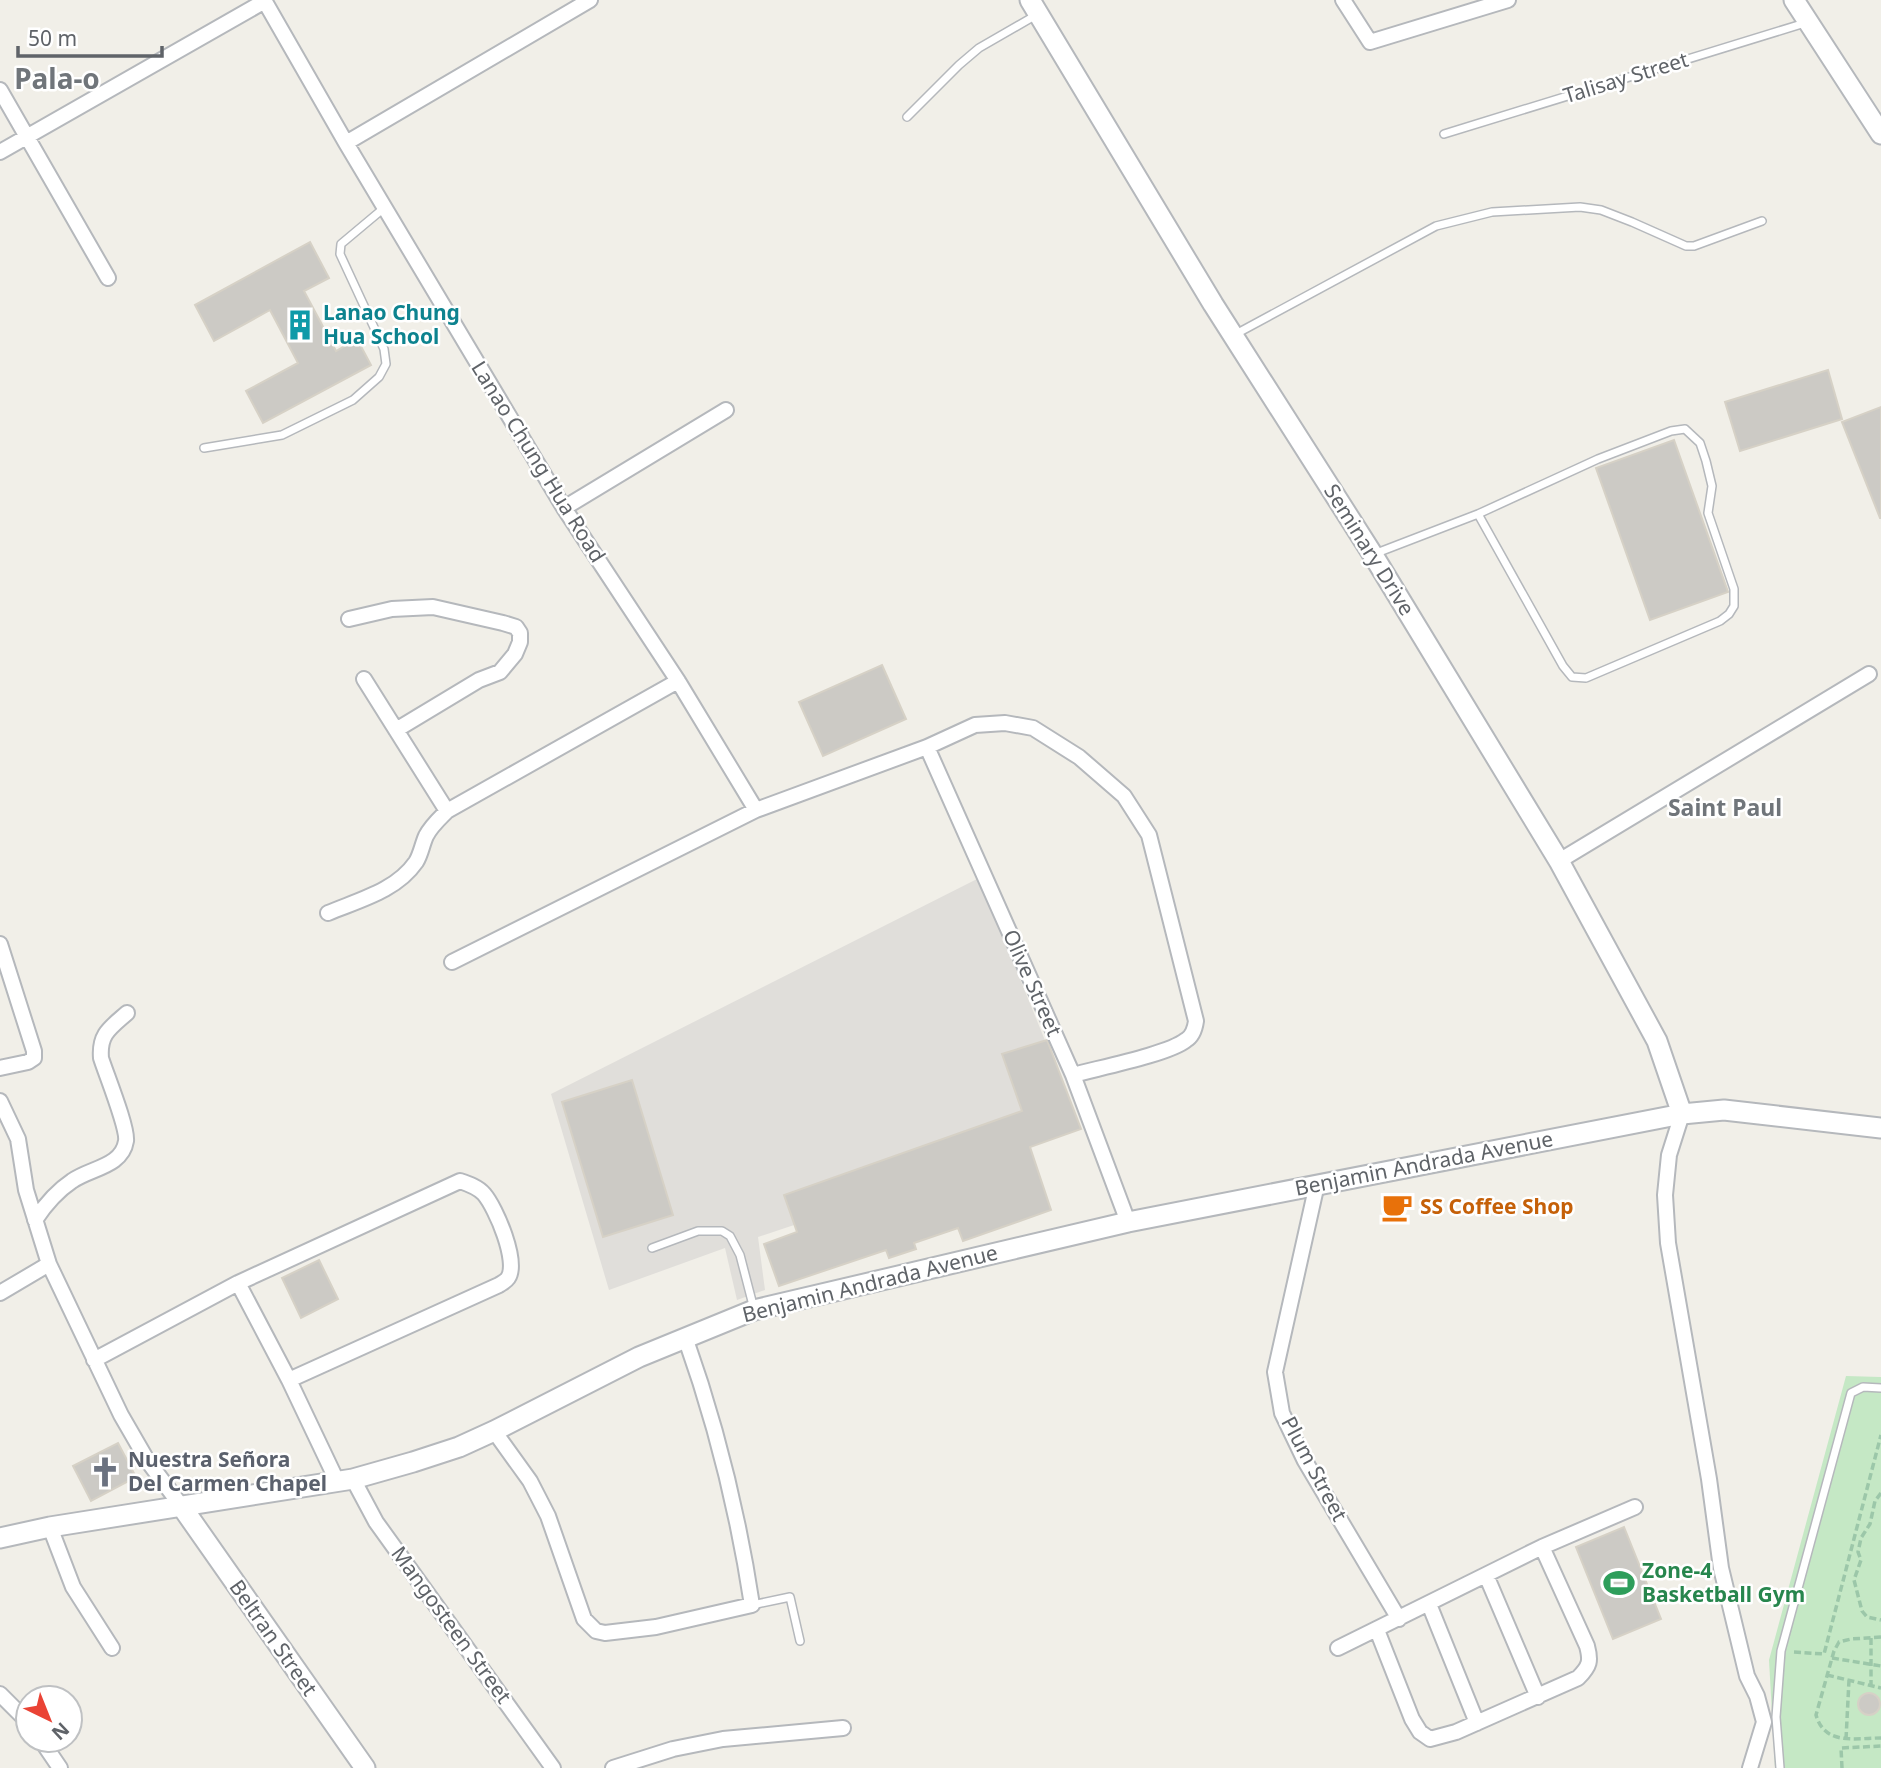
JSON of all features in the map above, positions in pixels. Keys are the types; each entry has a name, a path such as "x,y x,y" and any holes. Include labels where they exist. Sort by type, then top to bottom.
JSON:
{"street":[{"path":"346,143 590,0"},
{"path":"1343,0 1370,42 1508,0"},
{"path":"1794,0 1881,134"},
{"path":"0,152 265,1"},
{"name":"Lanao Chung Hua Road","path":"265,1 346,143 564,508 678,681 755,810"},
{"name":"Seminary Drive","path":"1034,7 1233,336 1373,555 1559,861 1657,1041 1682,1114"},
{"path":"0,90 108,278"},
{"path":"564,508 726,410"},
{"path":"349,619 391,609 433,607 503,623 516,627 520,633 515,654 500,672 479,680 396,730"},
{"path":"1559,861 1869,674"},
{"path":"365,679 447,811"},
{"path":"328,913 395,884 408,873 418,859 427,835 447,811 678,681"},
{"path":"452,962 755,810 927,747 975,725 1005,723 1033,728 1079,757 1124,796 1149,835 1196,1021 1187,1040 1171,1048 1073,1075"},
{"name":"Olive Street","path":"927,747 1073,1075 1128,1222"},
{"path":"0,944 34,1058 28,1062 0,1068"},
{"path":"35,1220 45,1205 69,1182 85,1172 109,1164 121,1154 127,1139 101,1058 100,1044 107,1031 127,1013"},
{"path":"0,1101 18,1139 26,1190 48,1265 121,1415 147,1460 182,1507"},
{"name":"Benjamin Andrada Avenue","path":"0,1538 50,1527 345,1480 459,1447 639,1357 754,1310 1128,1222 1682,1114 1724,1110 1881,1128"},
{"path":"1682,1114 1669,1155 1665,1195 1668,1243 1707,1466 1721,1568 1747,1676 1770,1720 1749,1768"},
{"path":"93,1360 238,1283 460,1181 474,1186 485,1195 506,1237 512,1266 508,1279 289,1380"},
{"name":"Plum Street","path":"1317,1184 1275,1372 1282,1413 1305,1461 1399,1619"},
{"path":"0,1293 48,1265"},
{"name":"Mangosteen Street","path":"238,1283 345,1480 553,1768"},
{"path":"494,1431 530,1481 548,1516 584,1619 596,1631 628,1631 752,1605 741,1533 709,1405 685,1337"},
{"name":"Beltran Street","path":"182,1507 365,1768"},
{"path":"1338,1648 1542,1547 1635,1507"},
{"path":"50,1527 72,1587 112,1648"},
{"path":"1377,1630 1412,1719 1420,1732 1430,1739 1477,1723 1578,1678 1588,1668 1591,1660 1542,1547"},
{"path":"1486,1575 1538,1696"},
{"path":"1429,1604 1477,1723"},
{"path":"0,1694 14,1708"},
{"path":"613,1768 673,1749 723,1739 843,1728"}],"lane":[{"path":"907,117 959,65 1034,7"},
{"name":"Talisay Street","path":"1444,134 1808,22"},
{"path":"1233,336 1436,226 1492,212 1580,207 1632,222 1686,246 1694,246 1762,221"},
{"path":"204,448 282,435 353,400 379,377 386,363 384,349 340,254 341,244 385,208"},
{"path":"1373,555 1478,514 1598,459 1671,431 1685,429 1700,443 1706,461 1712,486 1708,513 1734,589 1734,606 1729,614 1707,626 1586,678 1572,677 1563,666 1478,514"},
{"path":"652,1248 698,1231 722,1231 730,1236 740,1255 754,1310"},
{"path":"1780,1768 1770,1720 1782,1651 1851,1392 1864,1387 1881,1388"},
{"path":"752,1605 790,1597 800,1641"}],"path":[{"path":"1782,1651 1824,1654 1881,1435"},
{"path":"1881,1493 1875,1501 1870,1524 1861,1538 1858,1552 1861,1560 1854,1580 1861,1611 1867,1617 1881,1620"},
{"path":"1881,1637 1839,1642 1816,1715 1819,1725 1828,1735 1838,1739 1881,1738"},
{"path":"1871,1638 1871,1685"},
{"path":"1832,1658 1881,1666"},
{"path":"1827,1675 1881,1688"},
{"path":"1846,1739 1849,1680"},
{"path":"1842,1768 1841,1748 1881,1746"}],"shaded area":[{"path":"979,878 1081,1129 758,1237 765,1290 737,1300 725,1248 609,1290 551,1094"}],"green space":[{"path":"1846,1376 1881,1377 1881,1768 1775,1768 1769,1660"}],"building":[{"name":"Lanao Chung Hua School","path":"310,242 329,278 304,291 336,351 357,339 371,365 263,423 246,391 298,363 270,310 214,341 195,305"},
{"path":"1828,370 1842,419 1740,451 1725,402"},
{"path":"1881,407 1881,518 1880,518 1842,422"},
{"path":"1674,440 1728,592 1650,620 1596,468"},
{"path":"882,665 906,719 823,756 799,702"},
{"path":"1047,1040 1081,1129 1030,1147 1051,1210 963,1241 958,1228 914,1243 916,1249 889,1258 886,1250 779,1286 764,1244 797,1232 784,1195 1022,1111 1002,1054"},
{"path":"632,1080 673,1215 603,1237 562,1102"},
{"path":"319,1260 338,1299 301,1318 282,1278"},
{"name":"Nuestra Señora Del Carmen Chapel","path":"118,1443 136,1477 91,1501 73,1466"},
{"name":"Zone-4 Basketball Gym","path":"1624,1527 1661,1619 1613,1639 1576,1547"},
{"path":"1869,1693 1877,1696 1880,1704 1877,1712 1869,1715 1861,1712 1858,1704 1861,1696"}],"place":[{"name":"Lanao Chung Hua School","path":"300,325"},
{"name":"SS Coffee Shop","path":"1397,1207"},
{"name":"Nuestra Señora Del Carmen Chapel","path":"105,1472"},
{"name":"Zone-4 Basketball Gym","path":"1619,1583"}],"district":[{"name":"Pala-o","path":"57,79"},
{"name":"Saint Paul","path":"1725,808"}]}
